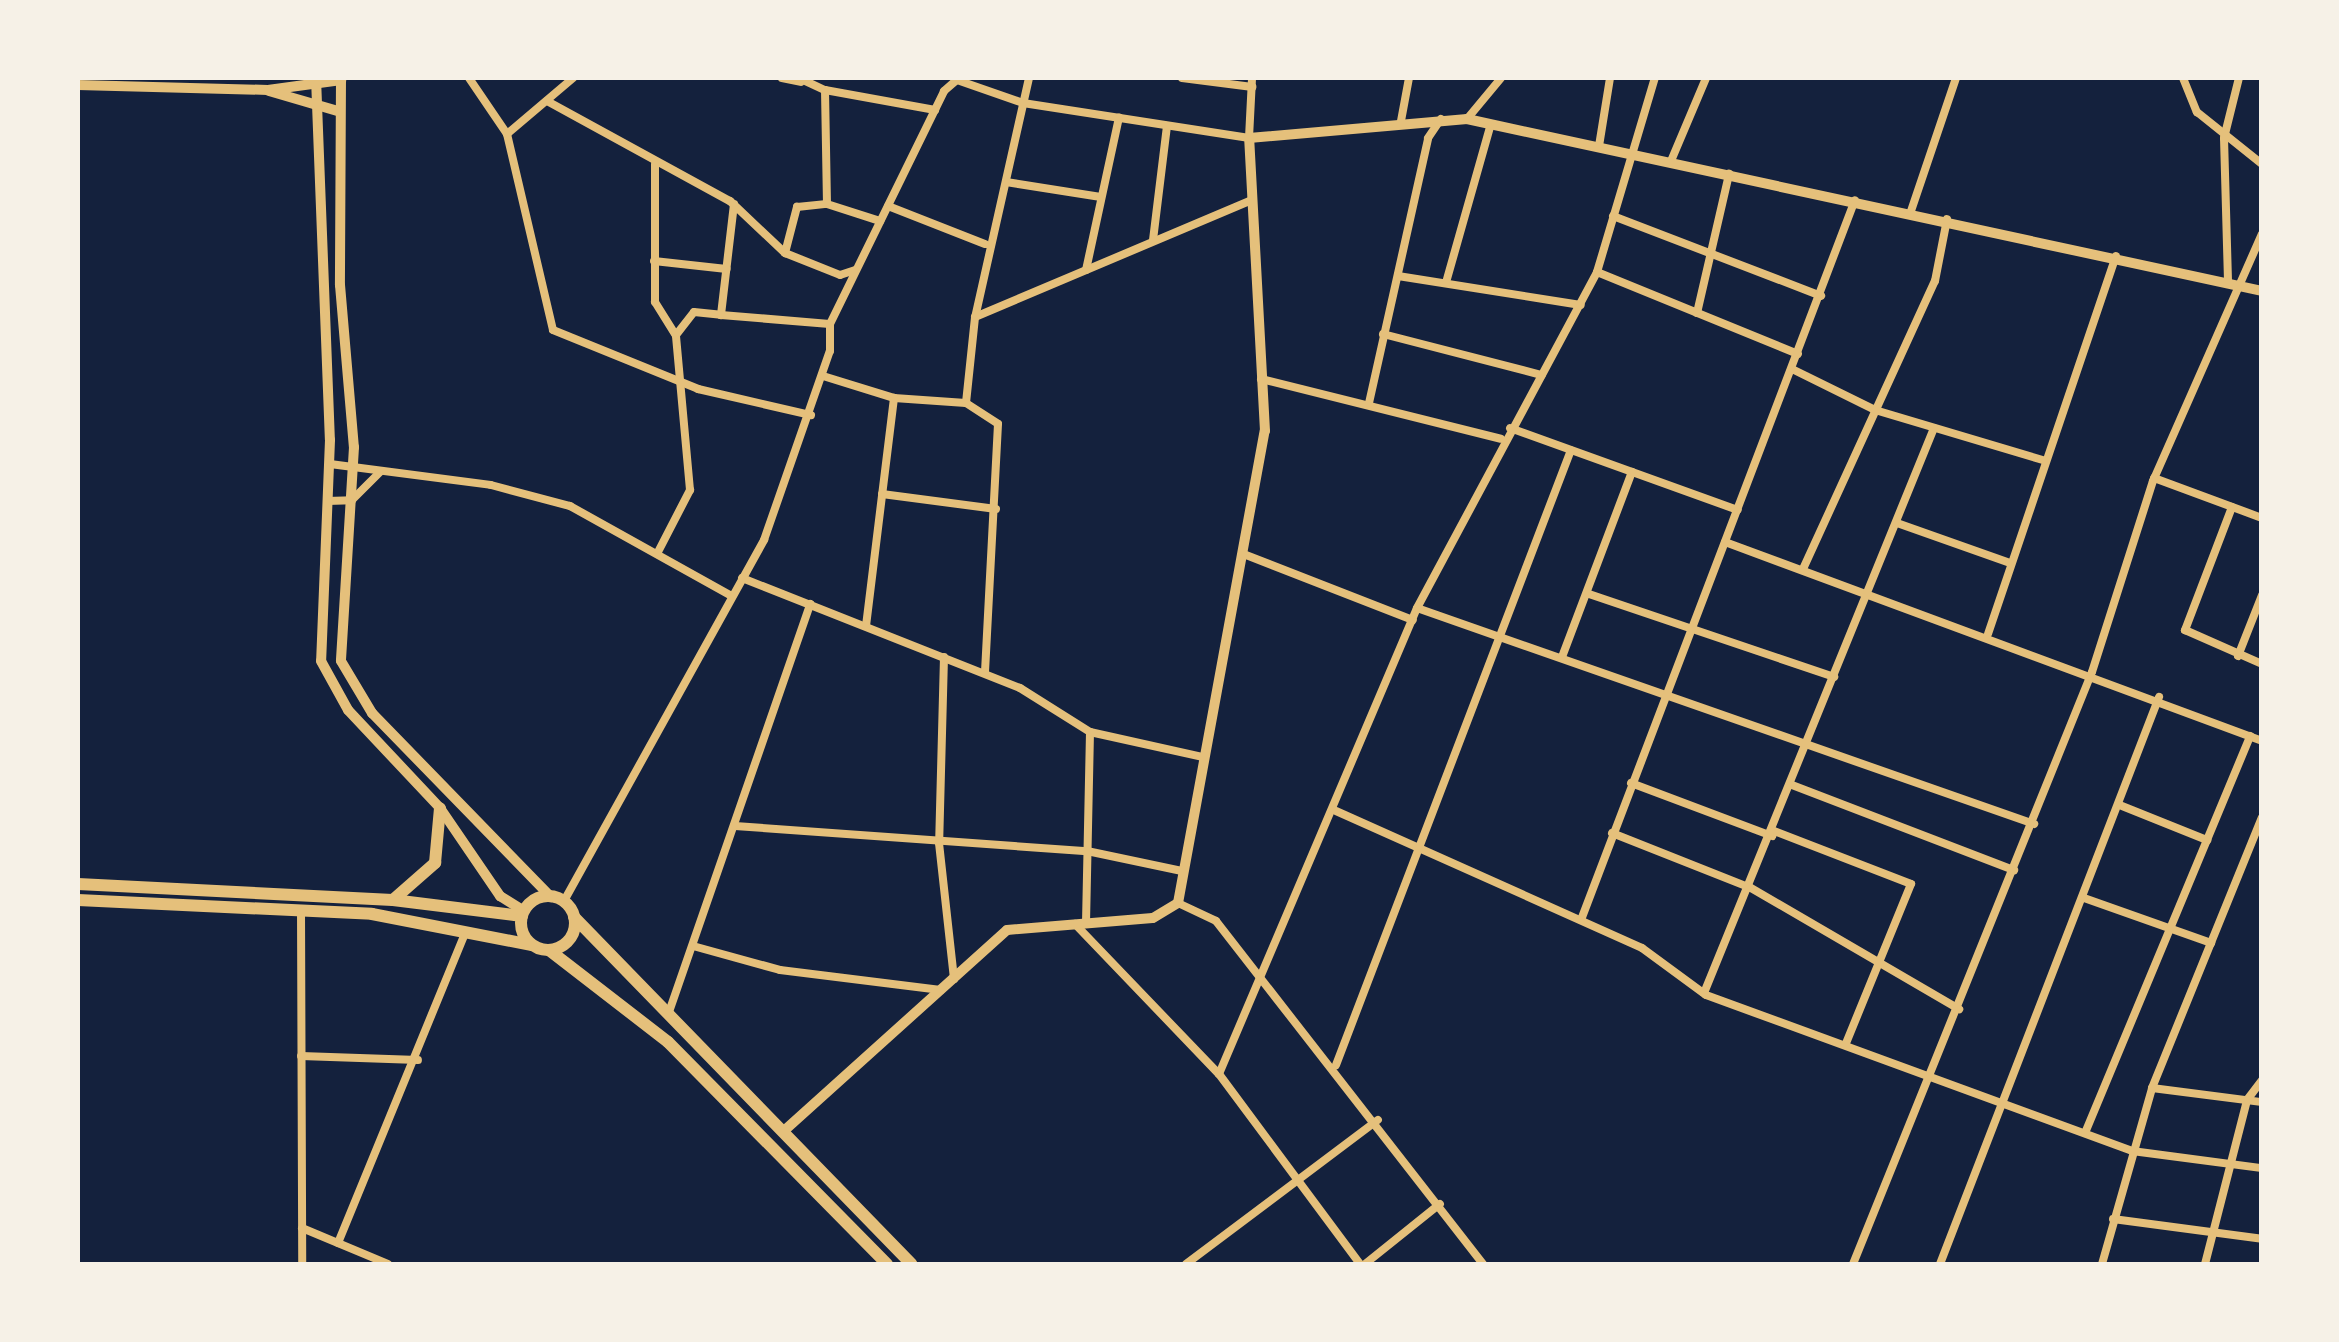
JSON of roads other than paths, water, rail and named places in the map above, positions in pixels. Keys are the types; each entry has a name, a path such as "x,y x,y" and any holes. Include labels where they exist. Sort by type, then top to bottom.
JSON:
{"main road":[{"path":"393,900 435,864 440,808"},
{"path":"78,884 393,900 523,914 557,899 786,1130 910,1264"},
{"path":"78,900 300,910 466,930 549,950 668,1042 881,1262"},
{"path":"523,914 532,945"},
{"path":"549,950 570,940 574,917"}],"street":[{"path":"316,78 314,109 330,464 324,673 440,808 494,888 523,914"},
{"path":"78,85 268,90 316,78 341,79 338,111 353,464 338,643 353,689 557,899 732,596 784,498 823,376 830,324 944,91 958,78 1022,103 1249,138 1401,121 1467,120 1947,218 2262,291"},
{"path":"470,78 507,134 553,330 679,380 811,415"},
{"path":"507,134 572,78"},
{"path":"782,78 935,110"},
{"path":"942,78 944,91"},
{"path":"966,404 986,244 1006,182 1029,78"},
{"path":"1178,903 1246,555 1265,430 1249,200 1252,82 1182,78"},
{"path":"1401,121 1409,78"},
{"path":"1467,120 1501,78"},
{"path":"1599,146 1610,78"},
{"path":"1219,1074 1336,811 1417,608 1500,440 1542,376 1597,272 1628,152 1656,78"},
{"path":"1671,161 1706,78"},
{"path":"1912,211 1956,78"},
{"path":"2183,78 2188,102 2224,138 2262,164"},
{"path":"2232,282 2224,138 2239,78"},
{"path":"268,90 314,109 338,111"},
{"path":"826,90 827,204"},
{"path":"547,101 655,164 734,204 785,252 840,275 855,270"},
{"path":"1086,270 1118,118"},
{"path":"1369,404 1428,138 1442,118"},
{"path":"1447,279 1491,124"},
{"path":"1153,240 1167,126"},
{"path":"655,164 658,316 676,335 690,490 658,552"},
{"path":"1698,313 1714,258 1729,174"},
{"path":"1006,182 1101,198"},
{"path":"975,317 1249,200"},
{"path":"1582,920 1856,200"},
{"path":"721,315 734,204"},
{"path":"785,252 797,206 827,204 880,221"},
{"path":"888,206 986,244"},
{"path":"1612,216 1822,296"},
{"path":"1803,569 1935,281 1947,218"},
{"path":"1853,1264 2034,824 2092,672 2154,478 2232,282 2262,234"},
{"path":"1988,634 2043,460 2116,256"},
{"path":"654,261 727,268"},
{"path":"1597,272 1798,354"},
{"path":"1398,276 1447,279 1581,305"},
{"path":"676,335 694,312 830,324"},
{"path":"1384,334 1542,376"},
{"path":"1792,369 1875,410 2043,460"},
{"path":"823,376 894,398 966,404 1002,433 985,672"},
{"path":"1260,379 1500,440"},
{"path":"866,626 894,398"},
{"path":"1510,428 1738,510"},
{"path":"1704,994 1773,834 1934,428"},
{"path":"1336,1065 1416,851 1502,639 1571,450"},
{"path":"330,464 492,485 570,506 732,596"},
{"path":"327,501 352,500 380,472"},
{"path":"1562,656 1590,594 1632,472"},
{"path":"2154,478 2262,518"},
{"path":"882,494 996,508"},
{"path":"2232,507 2185,630 2262,664"},
{"path":"1898,523 2010,563"},
{"path":"1725,542 2092,672 2262,741"},
{"path":"1246,555 1413,620"},
{"path":"742,578 985,672 1090,732 1204,758"},
{"path":"1590,594 1834,677"},
{"path":"2238,656 2262,595"},
{"path":"669,1012 810,604"},
{"path":"1417,608 1809,742 2034,824"},
{"path":"944,656 939,838 954,979"},
{"path":"1940,1264 1999,1100 2122,806 2159,697"},
{"path":"1086,920 1090,732"},
{"path":"2085,1132 2250,736"},
{"path":"1631,783 1910,882 1882,965 1846,1043"},
{"path":"1792,785 2014,870"},
{"path":"2122,806 2207,840"},
{"path":"1336,811 1416,851 1653,953 1704,994 2132,1150 2262,1168"},
{"path":"2102,1264 2152,1088 2262,817"},
{"path":"735,826 1087,851 1182,870"},
{"path":"1612,833 1751,888 1960,1009"},
{"path":"2248,850 2262,856"},
{"path":"2084,898 2211,943"},
{"path":"1178,903 1216,922 1336,1065 1483,1264"},
{"path":"786,1130 1007,930 1071,920 1153,918 1178,903"},
{"path":"300,910 302,1264"},
{"path":"1071,920 1219,1074 1362,1264 1440,1204"},
{"path":"338,1243 418,1060 466,930"},
{"path":"693,946 780,970 941,990"},
{"path":"301,1056 418,1060"},
{"path":"2205,1264 2247,1100 2262,1080"},
{"path":"2152,1088 2262,1102"},
{"path":"1186,1264 1378,1120"},
{"path":"2114,1219 2262,1239"},
{"path":"302,1228 388,1264"}]}
